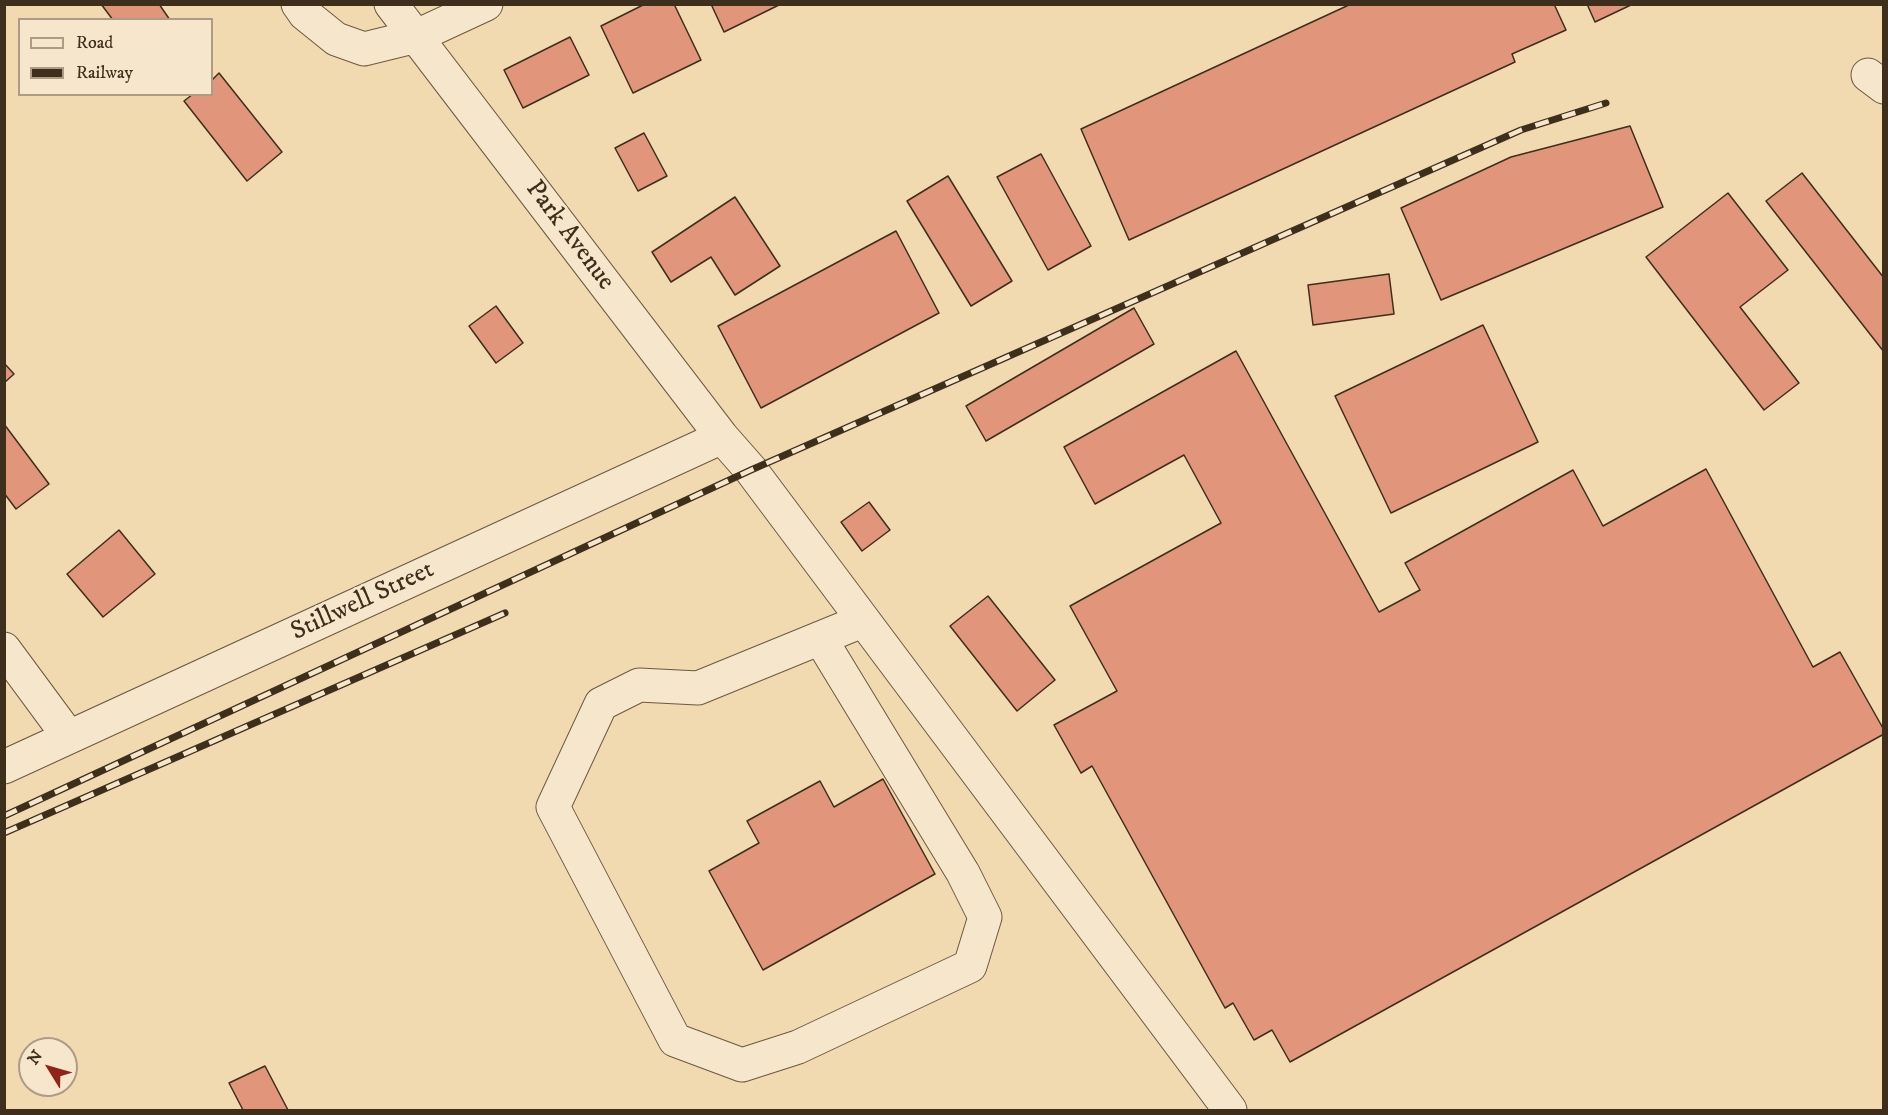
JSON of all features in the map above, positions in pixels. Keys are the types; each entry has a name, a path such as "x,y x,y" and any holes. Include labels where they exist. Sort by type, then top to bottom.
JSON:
{"street":[{"path":"298,4 305,14 336,39 364,49 417,36 486,4"},
{"name":"Park Avenue","path":"392,4 722,437 751,470 1230,1110"},
{"name":"Stillwell Street","path":"7,762 69,737 722,437"},
{"path":"820,638 963,873 985,917 970,966 798,1047 742,1065 675,1040 553,807 601,704 639,685 698,688 820,638 862,621"},
{"path":"4,649 69,737"}],"building":[{"path":"101,4 159,4 169,18 112,18"},
{"path":"645,4 674,4 701,60 633,93 601,26"},
{"path":"711,4 781,4 724,32"},
{"path":"1351,4 1554,4 1566,30 1512,54 1515,62 1129,240 1081,129"},
{"path":"1587,4 1633,4 1595,22"},
{"path":"570,37 589,75 523,108 504,70"},
{"path":"219,73 282,152 247,181 184,101 190,96 213,96 213,79"},
{"path":"1630,126 1663,207 1441,300 1401,208 1511,157"},
{"path":"644,133 667,176 638,191 615,148"},
{"path":"1041,154 1091,246 1048,270 997,177"},
{"path":"1802,173 1884,278 1884,352 1766,201"},
{"path":"948,176 1012,281 971,306 907,201"},
{"path":"1728,193 1788,270 1740,307 1799,383 1764,410 1646,257"},
{"path":"735,197 780,266 735,295 711,257 671,282 652,252"},
{"path":"896,231 939,313 761,408 718,326"},
{"path":"1389,274 1394,314 1313,325 1308,285"},
{"path":"496,306 523,343 496,363 469,326"},
{"path":"1134,308 1154,344 986,441 966,406"},
{"path":"1483,325 1538,442 1391,513 1335,396"},
{"path":"1236,351 1379,612 1420,590 1405,563 1573,470 1603,526 1706,469 1813,667 1840,652 1884,730 1884,734 1290,1062 1272,1030 1254,1040 1233,1003 1225,1008 1092,766 1081,773 1054,725 1117,691 1070,606 1221,523 1184,455 1095,504 1064,447"},
{"path":"4,363 14,374 4,383"},
{"path":"4,424 49,484 16,509 4,493"},
{"path":"869,502 890,530 862,551 841,522"},
{"path":"119,530 155,574 103,617 67,574"},
{"path":"988,596 1055,680 1017,711 950,626"},
{"path":"883,779 935,874 763,970 709,871 759,843 747,821 820,781 834,807"},
{"path":"265,1066 288,1110 243,1110 229,1083"}],"railway":[{"path":"4,816 751,470 1521,130 1606,103"},
{"path":"4,833 505,613"}]}
